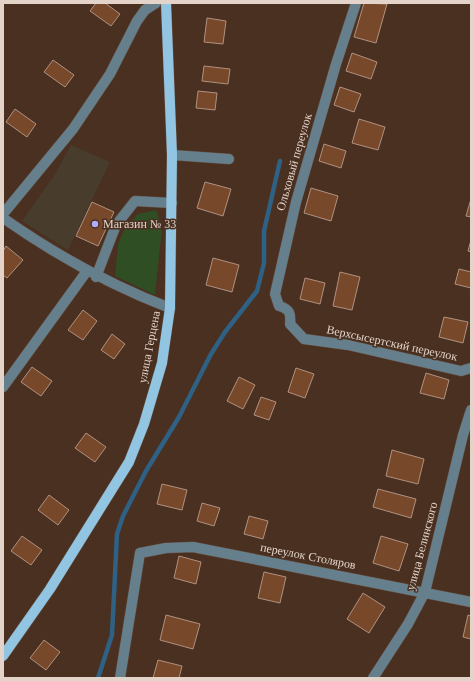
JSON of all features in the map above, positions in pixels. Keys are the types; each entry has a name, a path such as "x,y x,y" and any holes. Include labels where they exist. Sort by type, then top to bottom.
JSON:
{"main road":[{"name":"улица Герцена","path":"3,656 50,588 129,462 144,424 162,363 170,308 172,203 172,155 166,3"}],"street":[{"path":"3,214 73,129 110,74 137,21 145,10 156,3"},
{"name":"Ольховый переулок","path":"290,324 291,314 287,308 279,306 275,294 296,202 336,64 356,3"},
{"path":"172,155 229,159"},
{"path":"96,277 116,225 135,201 172,203"},
{"path":"3,218 44,247 96,277 131,294 170,308"},
{"path":"3,387 87,271"},
{"name":"Верхсысертский переулок","path":"290,324 304,339 348,345 461,370 471,368"},
{"name":"улица Белинского","path":"373,678 408,624 424,592 461,443 471,410"},
{"name":"переулок Столяров","path":"120,678 140,553 166,548 193,547 471,602"}],"shaded area":[{"path":"71,145 110,162 68,250 22,221 54,176"}],"green space":[{"path":"156,210 162,228 155,295 115,276 118,244 125,228 138,214"}],"building":[{"path":"96,3 105,3 120,14 111,26 90,11"},
{"path":"364,3 387,4 376,43 354,37"},
{"path":"207,18 226,21 223,44 204,42"},
{"path":"352,53 377,62 371,79 346,71"},
{"path":"53,60 74,75 65,87 44,72"},
{"path":"204,66 230,69 228,84 202,81"},
{"path":"340,87 361,94 354,112 334,105"},
{"path":"198,91 217,93 215,110 196,108"},
{"path":"15,109 36,124 27,137 6,122"},
{"path":"359,119 385,127 378,150 352,143"},
{"path":"324,144 346,151 341,168 319,161"},
{"path":"205,182 231,189 223,216 197,208"},
{"path":"311,188 338,196 331,221 304,213"},
{"path":"471,199 471,217 466,216"},
{"name":"Магазин № 33","path":"92,202 114,212 98,246 76,236"},
{"path":"471,240 471,252 468,251"},
{"path":"6,246 23,260 7,278 3,275 3,251"},
{"path":"213,258 239,265 232,292 206,285"},
{"path":"459,269 471,272 471,288 455,284"},
{"path":"340,272 360,277 352,310 333,306"},
{"path":"305,278 325,283 320,304 300,299"},
{"path":"83,310 97,321 83,340 68,330"},
{"path":"444,317 468,322 463,343 439,337"},
{"path":"112,334 125,344 114,359 101,350"},
{"path":"32,367 52,381 41,396 21,382"},
{"path":"296,368 314,374 305,398 288,392"},
{"path":"426,373 449,380 444,399 420,393"},
{"path":"239,377 255,385 243,409 227,401"},
{"path":"261,397 276,402 269,420 254,415"},
{"path":"86,433 106,447 95,462 75,448"},
{"path":"392,450 424,459 418,484 386,476"},
{"path":"162,484 187,490 182,510 157,504"},
{"path":"378,489 416,499 411,518 373,507"},
{"path":"49,495 69,510 58,525 38,510"},
{"path":"202,503 220,508 214,526 197,521"},
{"path":"249,516 268,521 263,539 244,534"},
{"path":"22,536 42,550 31,565 11,551"},
{"path":"381,536 408,544 399,571 373,563"},
{"path":"179,556 201,562 196,584 174,578"},
{"path":"264,572 286,577 280,603 258,598"},
{"path":"363,593 385,607 369,633 347,619"},
{"path":"166,615 200,624 193,649 160,640"},
{"path":"468,615 471,616 471,639 463,637"},
{"path":"44,640 60,652 46,670 30,658"},
{"path":"158,660 182,666 179,678 153,678"}],"waterway":[{"path":"98,678 112,635 117,534 123,516 146,471 179,417 211,354 225,332 257,291 264,263 264,231 280,161"}],"place":[{"name":"Магазин № 33","path":"95,224"}]}
